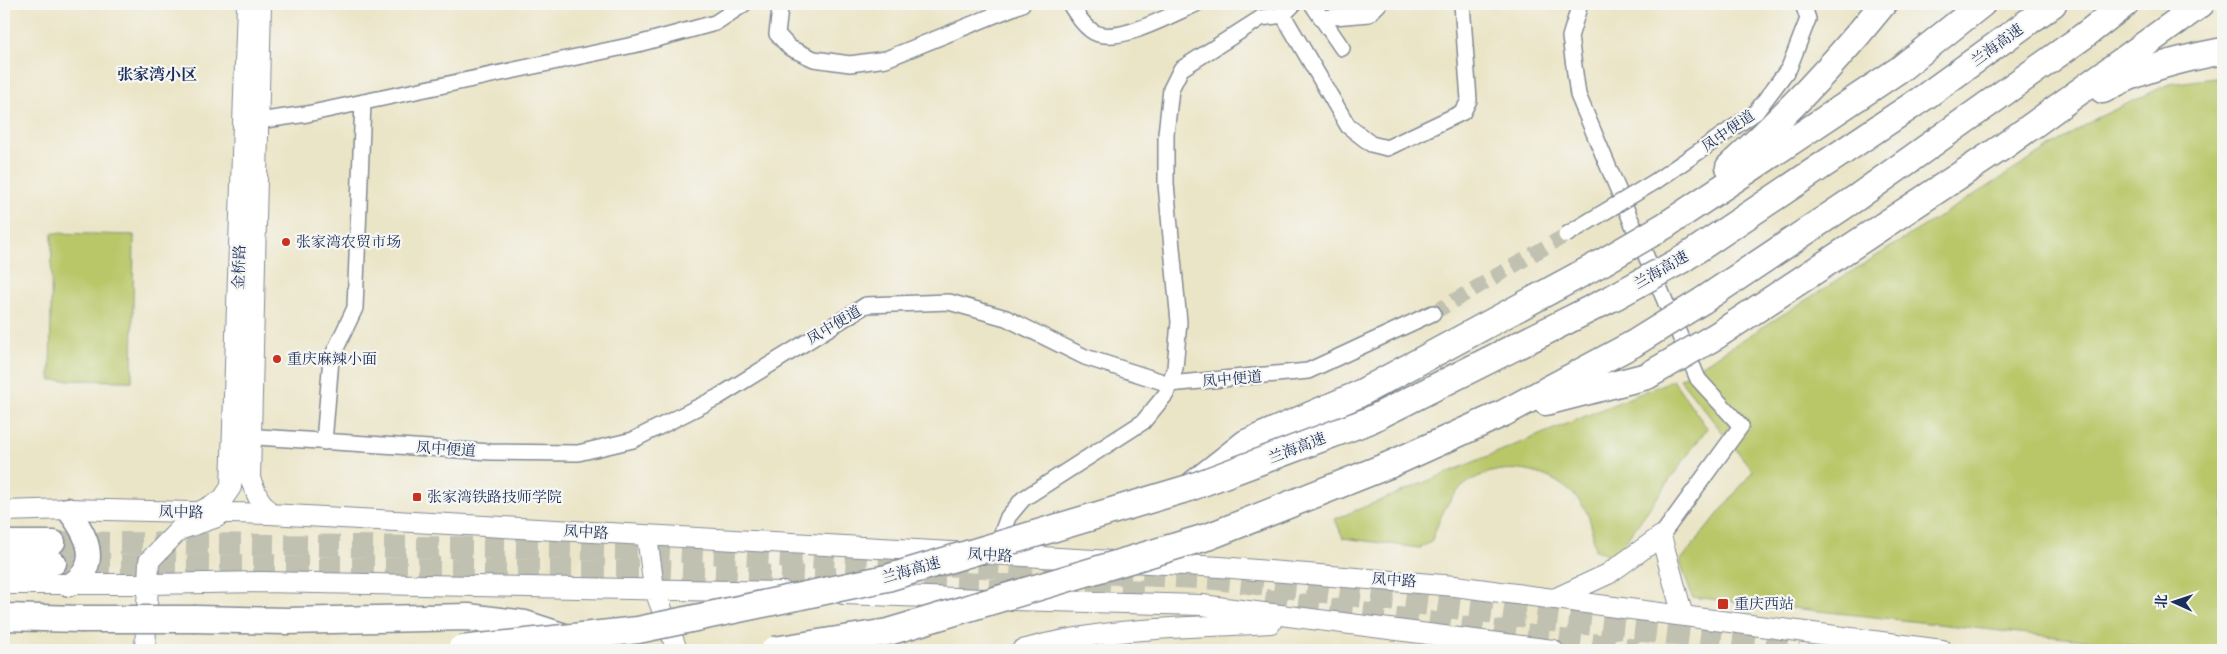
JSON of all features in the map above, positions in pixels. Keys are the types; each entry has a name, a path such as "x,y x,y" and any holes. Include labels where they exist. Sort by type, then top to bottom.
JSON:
{"highway":[{"path":"1666,225 1777,123 1842,53 1883,4"},
{"path":"1189,488 1246,442 1357,395 1603,262 1666,225 1900,69 1982,4"},
{"name":"兰海高速","path":"453,650 638,630 887,578 1189,488 1368,421 1616,296 1683,258 1926,96 2053,4"},
{"path":"774,650 888,632 1201,539 1389,465 1504,413 1633,344 1702,301 1856,198 2085,35 2125,4"},
{"path":"1504,413 1647,376 1716,336 2004,146 2201,4"},
{"path":"2004,146 2123,78 2159,66 2223,51"},
{"path":"4,617 287,621 468,617 525,624 605,650"}],"main road":[{"name":"金桥路","path":"247,4 251,121"},
{"name":"金桥路","path":"198,512 222,500 231,487 242,436 251,121 261,4"},
{"name":"金桥路","path":"242,436 250,479 259,499 270,514"},
{"name":"凤中路","path":"4,511 67,509 270,514 1220,568 1421,582 1942,650"},
{"path":"67,509 86,536 89,552 86,568 80,578 69,585"},
{"path":"145,650 149,561 179,530 230,513"},
{"path":"646,536 654,588 677,650"},
{"path":"1554,599 1608,574 1662,536 1683,616"},
{"path":"4,542 54,553 4,564"},
{"path":"4,584 69,585 262,582 654,588 1202,605 1553,650"},
{"path":"1022,650 1060,640 1124,631 1327,620"}],"street":[{"path":"251,121 363,102 638,44 715,23 744,4"},
{"path":"783,4 780,9 777,34 790,48 814,60 850,64 886,60 1022,4"},
{"path":"1070,4 1080,19 1098,34 1122,35 1196,4"},
{"path":"994,555 1008,517 1024,499 1143,422 1166,394 1175,368 1179,322 1166,184 1166,134 1171,89 1181,69 1262,18 1283,15 1294,4"},
{"path":"1312,4 1342,48"},
{"path":"1322,18 1369,14 1379,4"},
{"path":"1283,15 1348,126 1371,144 1387,148 1463,112 1468,100 1462,4"},
{"path":"1580,4 1570,37 1578,95 1698,379 1741,426 1662,536"},
{"name":"凤中便道","path":"1566,235 1656,181 1756,112 1790,68 1808,19 1803,4"},
{"path":"324,442 331,359 355,308 363,102"},
{"name":"凤中便道","path":"242,436 491,452 578,453 633,440 718,396 866,305 949,302 1006,318 1085,357 1169,384 1308,372 1433,313"}],"green space":[{"path":"2223,77 2223,650 2174,650 1692,597 1680,561 1753,471 1680,379 2095,119 2169,84"},
{"path":"52,233 134,235 132,381 50,380"},
{"path":"1673,380 1707,428 1615,556 1595,550 1589,519 1585,509 1573,494 1559,483 1542,475 1523,470 1486,473 1470,481 1455,494 1447,505 1431,542 1420,548 1343,538 1335,519"}],"tunnel":[{"path":"1433,313 1566,235"},
{"path":"54,542 645,550 1216,579 1799,650"},
{"path":"55,563 642,570 856,579"},
{"path":"890,580 1146,591"},
{"path":"1265,600 1637,650"}],"place":[{"name":"张家湾农贸市场","path":"286,242"},
{"name":"重庆麻辣小面","path":"277,359"},
{"name":"张家湾铁路技师学院","path":"417,497"},
{"name":"重庆西站","path":"1723,604"}],"district":[{"name":"张家湾小区","path":"157,74"}]}
